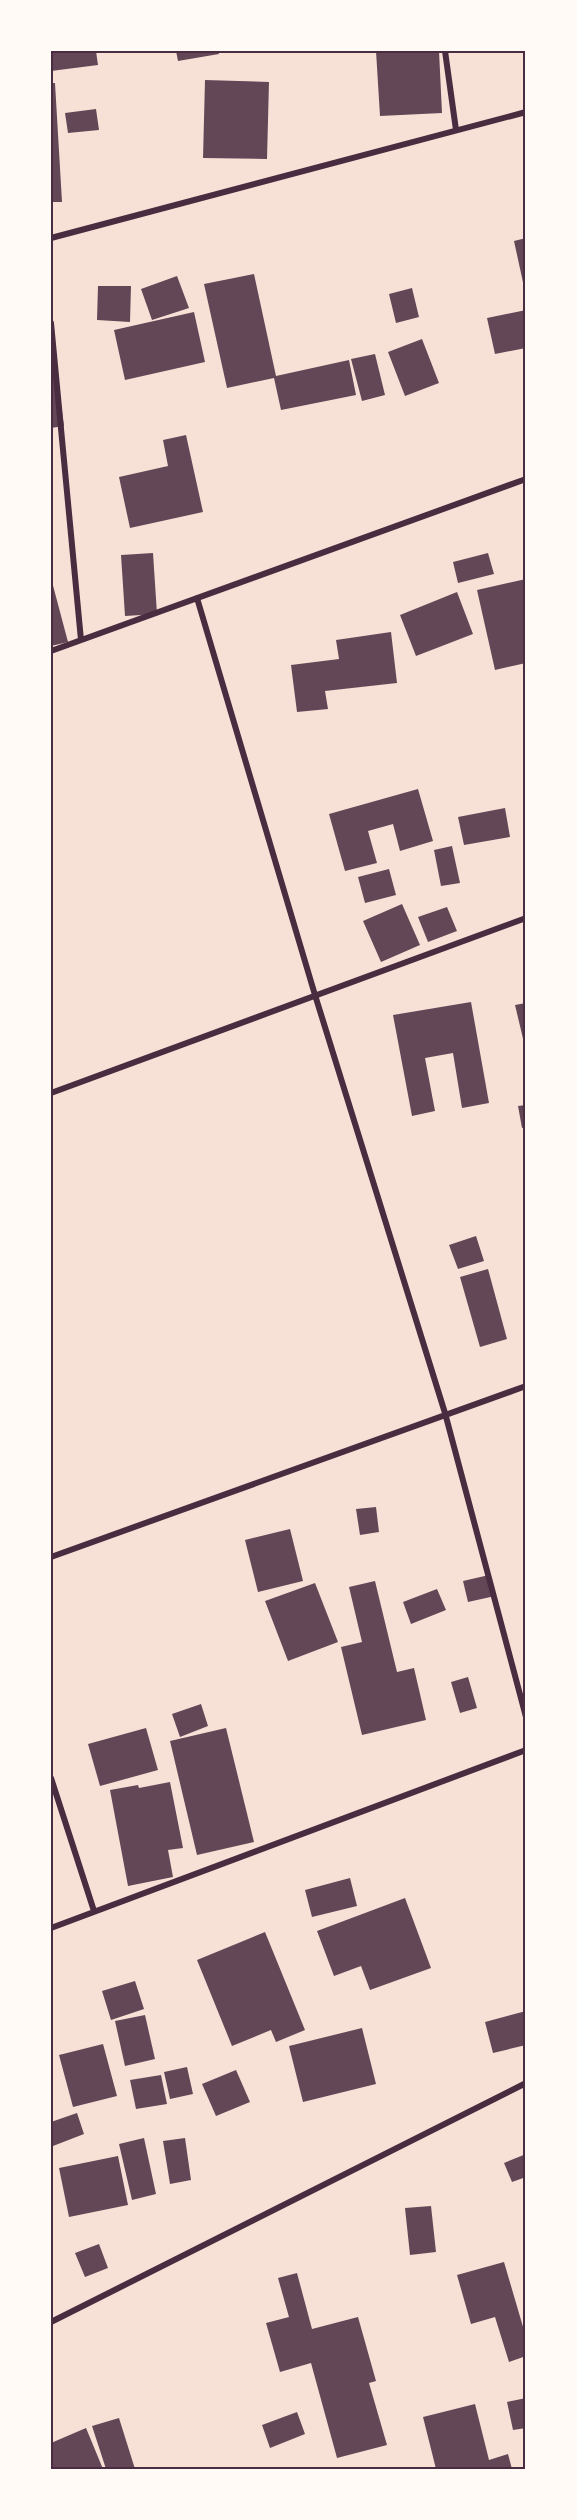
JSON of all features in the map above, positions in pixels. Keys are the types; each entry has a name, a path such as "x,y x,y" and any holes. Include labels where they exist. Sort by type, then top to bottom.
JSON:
{"street":[{"path":"445,51 456,130"},
{"path":"51,238 526,112"},
{"path":"51,322 81,640"},
{"path":"51,651 526,479"},
{"path":"197,598 315,995 445,1413 526,1717"},
{"path":"51,1093 526,918"},
{"path":"51,1557 445,1413 526,1386"},
{"path":"51,1928 526,1750"},
{"path":"51,1778 94,1911"},
{"path":"51,2322 526,2083"}],"building":[{"path":"51,51 96,51 98,65 51,71"},
{"path":"176,51 218,51 219,54 178,61"},
{"path":"376,51 439,51 442,113 380,116"},
{"path":"205,80 269,82 267,159 203,158"},
{"path":"51,83 55,83 62,202 51,202"},
{"path":"96,109 99,130 68,133 65,113"},
{"path":"526,238 526,286 524,287 514,241"},
{"path":"254,274 276,376 349,360 356,395 281,410 274,378 227,388 204,284"},
{"path":"177,276 189,308 152,320 141,289"},
{"path":"98,286 131,286 130,322 97,320"},
{"path":"412,288 419,317 396,323 389,294"},
{"path":"526,310 526,348 495,354 487,318"},
{"path":"194,312 205,362 125,380 114,330"},
{"path":"422,339 439,383 405,396 388,352"},
{"path":"375,354 385,395 362,401 351,359"},
{"path":"51,355 54,355 64,426 51,428"},
{"path":"186,435 203,512 130,528 119,477 168,466 163,440"},
{"path":"153,553 157,614 125,616 121,555"},
{"path":"488,553 494,574 458,583 453,562"},
{"path":"51,578 68,642 51,646"},
{"path":"526,579 526,663 495,670 477,590"},
{"path":"457,592 473,634 416,656 400,615"},
{"path":"391,632 397,683 325,691 328,709 297,712 291,665 339,659 336,640"},
{"path":"418,789 433,841 400,851 393,824 368,831 377,863 345,871 329,814"},
{"path":"505,808 510,837 464,845 458,817"},
{"path":"452,846 460,883 441,886 434,850"},
{"path":"389,869 396,895 365,903 358,877"},
{"path":"402,904 420,945 381,962 363,921"},
{"path":"447,907 457,931 428,942 418,917"},
{"path":"471,1002 489,1103 462,1108 453,1053 425,1058 435,1111 412,1116 393,1015"},
{"path":"526,1003 526,1047 525,1047 515,1005"},
{"path":"526,1105 526,1127 522,1128 518,1106"},
{"path":"476,1236 484,1261 458,1269 449,1245"},
{"path":"488,1269 507,1339 480,1347 460,1277"},
{"path":"376,1507 379,1532 360,1535 356,1509"},
{"path":"290,1529 303,1581 258,1592 245,1540"},
{"path":"489,1575 495,1596 468,1602 463,1581"},
{"path":"375,1581 397,1672 414,1668 426,1720 362,1735 341,1647 362,1642 349,1587"},
{"path":"315,1583 338,1642 288,1661 265,1601"},
{"path":"437,1589 446,1610 411,1624 403,1602"},
{"path":"468,1677 477,1708 460,1713 451,1682"},
{"path":"201,1704 208,1726 180,1737 172,1714"},
{"path":"146,1728 158,1770 100,1786 88,1744"},
{"path":"226,1728 254,1842 197,1855 170,1741"},
{"path":"170,1782 183,1848 168,1850 173,1877 128,1886 110,1790 138,1785 139,1788"},
{"path":"350,1878 357,1906 312,1917 305,1890"},
{"path":"405,1898 431,1968 370,1990 361,1966 334,1976 317,1931"},
{"path":"265,1932 305,2030 276,2042 271,2030 232,2046 197,1960"},
{"path":"135,1981 144,2009 111,2020 102,1991"},
{"path":"526,2011 526,2045 493,2053 485,2022"},
{"path":"145,2015 155,2059 125,2066 115,2021"},
{"path":"362,2028 376,2084 303,2102 289,2046"},
{"path":"103,2044 117,2096 73,2107 59,2055"},
{"path":"187,2067 193,2094 170,2099 164,2072"},
{"path":"236,2070 250,2102 216,2116 202,2084"},
{"path":"161,2075 167,2104 136,2109 130,2080"},
{"path":"77,2113 84,2134 53,2146 51,2122"},
{"path":"144,2138 156,2194 132,2200 119,2144"},
{"path":"185,2138 191,2180 170,2184 163,2141"},
{"path":"526,2154 526,2177 512,2182 504,2163"},
{"path":"118,2156 128,2205 69,2217 59,2168"},
{"path":"431,2206 436,2252 410,2255 405,2208"},
{"path":"99,2244 108,2268 85,2277 75,2253"},
{"path":"504,2262 526,2337 526,2356 509,2362 495,2317 471,2324 457,2275"},
{"path":"297,2273 312,2329 358,2317 376,2381 369,2383 387,2445 337,2458 311,2363 280,2372 266,2323 289,2317 278,2278"},
{"path":"526,2398 526,2428 513,2430 507,2402"},
{"path":"475,2404 489,2460 508,2454 512,2469 436,2469 423,2417"},
{"path":"297,2412 305,2434 270,2448 262,2425"},
{"path":"119,2418 135,2469 106,2469 92,2426"},
{"path":"86,2428 103,2469 51,2469 51,2443"}]}
